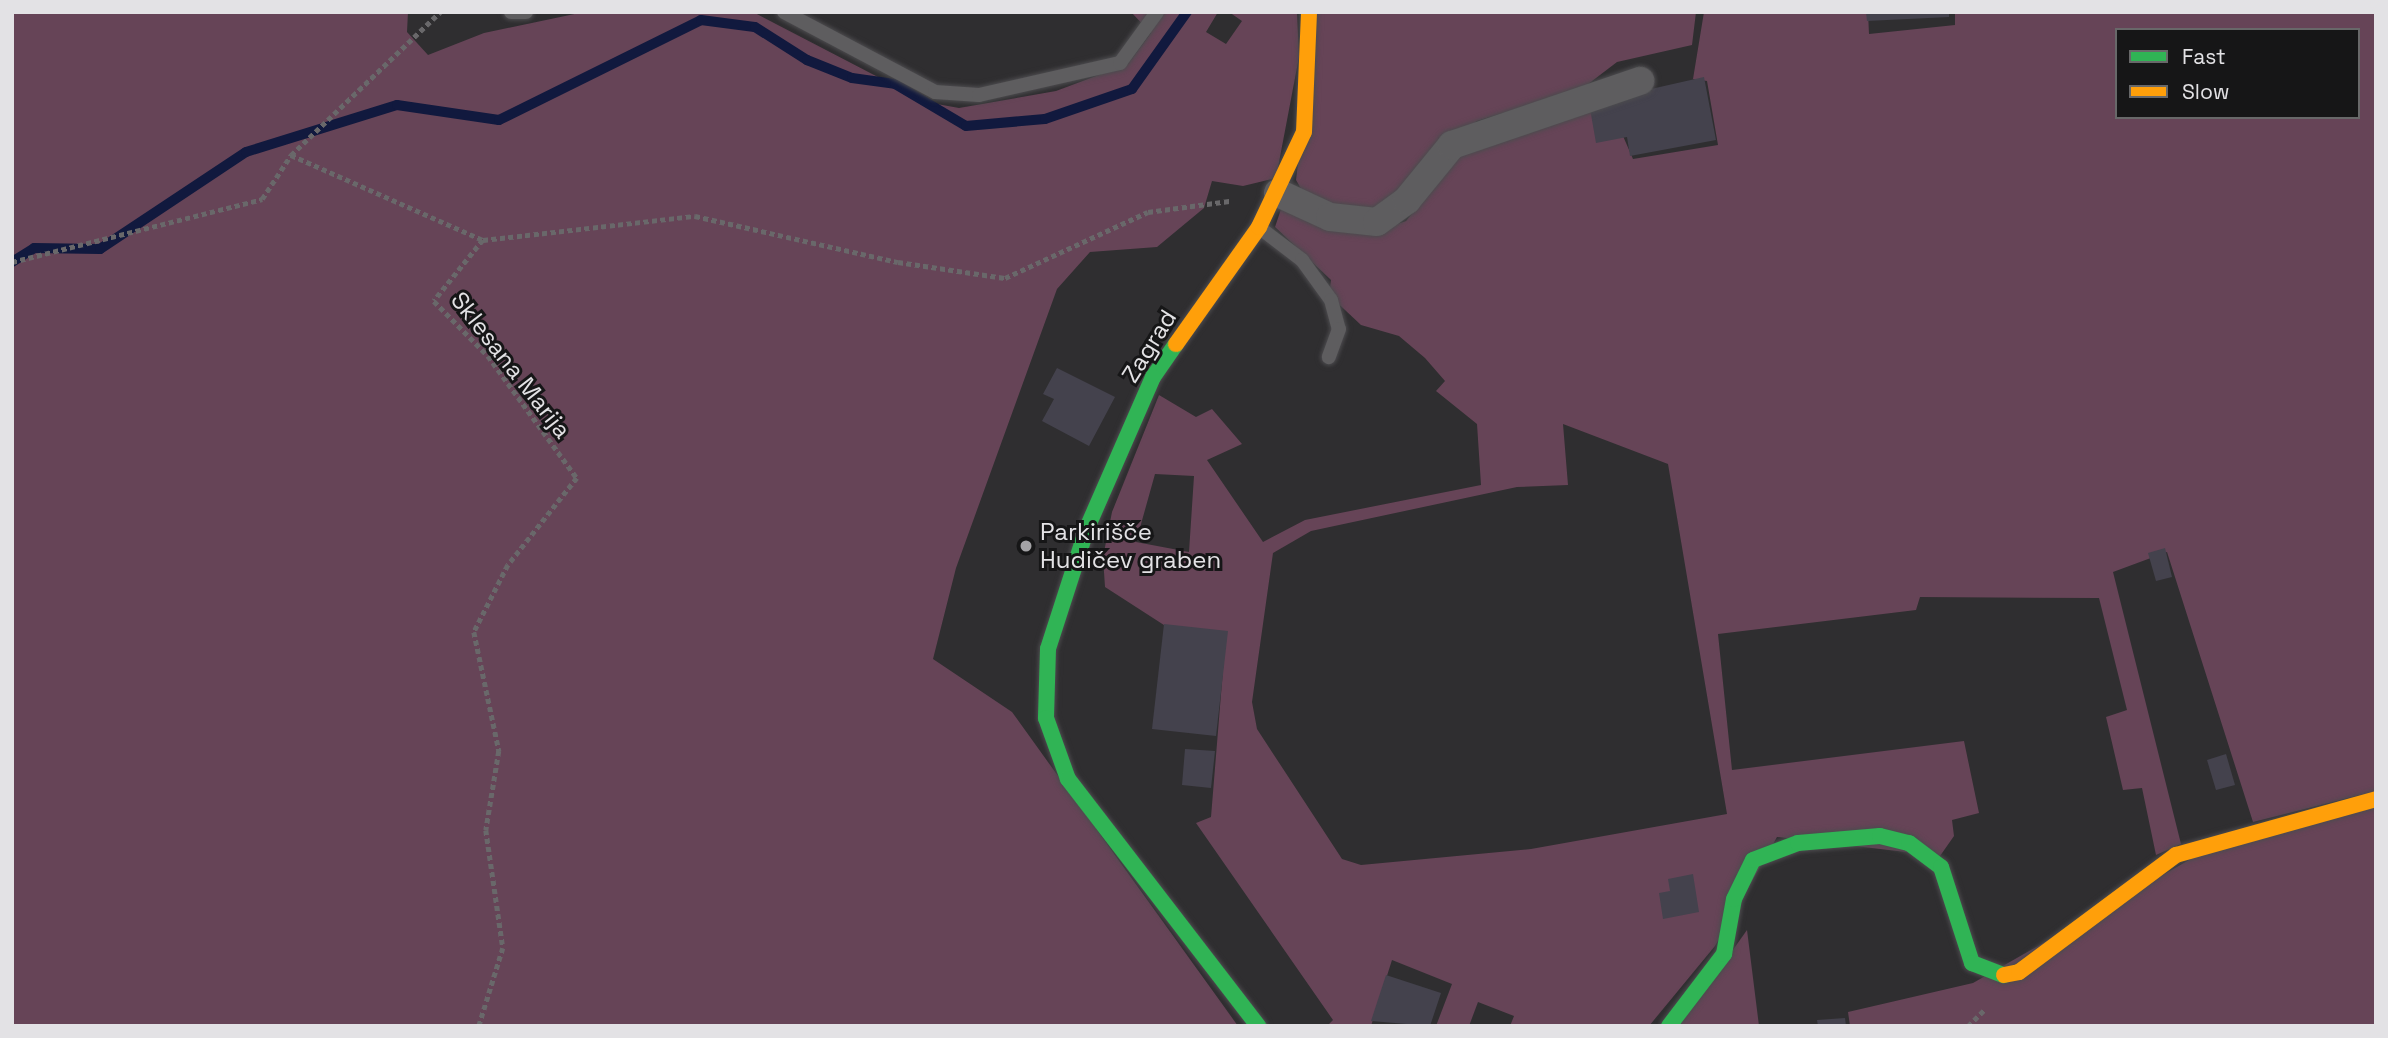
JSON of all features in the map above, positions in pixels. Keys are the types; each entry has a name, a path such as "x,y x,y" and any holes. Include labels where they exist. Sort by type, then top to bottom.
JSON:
{"street":[{"name":"Zagrad","path":"1258,1026 1068,779 1046,718 1048,649 1107,475 1153,377 1259,227 1278,193 1304,132 1309,12"},
{"path":"1278,193 1330,217 1377,222 1407,200 1452,145 1640,81"},
{"path":"1669,1026 1724,954 1734,899 1753,860 1798,843 1880,836 1909,843 1941,867 1972,963 1997,976 2019,972 2176,855 2376,799"}],"lane":[{"path":"511,12 526,12"},
{"path":"784,12 935,92 979,94 1120,63 1157,12"},
{"path":"1259,227 1302,260 1331,299 1339,329 1329,357"}],"path":[{"path":"12,261 262,199 291,155 440,12"},
{"path":"291,155 483,240 695,216 898,262 1005,278 1148,212 1278,193"},
{"name":"Sklesana Marija","path":"479,1026 503,948 486,830 499,751 474,632 508,565 577,478 488,356 434,301 483,240"}],"shaded area":[{"path":"12,12 408,12 407,32 428,55 484,33 584,12 753,12 926,102 959,108 1056,91 1128,64 1151,33 1131,12 1218,12 1206,32 1226,44 1242,21 1229,12 1297,12 1299,57 1276,178 1243,186 1212,181 1204,208 1157,247 1090,252 1057,289 956,568 933,659 1012,712 1238,1026 12,1026"},
{"path":"1316,12 1696,12 1692,45 1617,62 1583,88 1477,121 1457,135 1404,198 1358,217 1304,194 1296,180"},
{"path":"1704,12 1868,12 1869,34 1955,25 1955,12 2376,12 2376,791 2253,822 2167,552 2113,572 2181,844 2156,855 2142,788 2123,790 2106,717 2127,710 2099,598 1920,597 1916,610 1718,634 1732,770 1964,741 1979,813 1952,820 1954,836 1940,856 1777,837 1715,946 1649,1026 1510,1026 1514,1016 1478,1002 1469,1026 1436,1026 1452,984 1392,960 1371,1026 1327,1026 1333,1020 1196,823 1211,817 1226,633 1167,627 1105,587 1103,557 1112,512 1159,395 1196,417 1212,409 1242,444 1207,460 1263,542 1305,520 1481,485 1477,424 1436,391 1445,381 1425,358 1399,336 1361,325 1329,295 1331,280 1275,227 1281,209 1375,232 1406,221 1460,154 1590,105 1623,136 1633,159 1718,145 1707,81 1693,79","holes":["1563,424 1668,464 1727,814 1531,849 1361,865 1342,859 1257,729 1252,702 1273,553 1311,531 1517,487 1568,485","1155,474 1194,476 1189,552 1136,542"]},
{"path":"2376,806 2376,1026 1850,1026 1848,1012 1973,983 2196,856"},
{"path":"1747,930 1759,1026 1679,1026"}],"building":[{"path":"1866,12 1949,12 1949,17 1867,21"},
{"path":"1704,77 1716,140 1630,156 1627,137 1596,143 1589,103"},
{"path":"1057,368 1115,397 1089,446 1042,421 1054,399 1043,394"},
{"path":"2165,548 2172,577 2156,581 2148,553"},
{"path":"1164,624 1228,631 1216,736 1152,729"},
{"path":"1185,749 1215,751 1211,788 1182,785"},
{"path":"2226,754 2235,785 2216,790 2207,760"},
{"path":"1693,874 1699,912 1663,919 1659,893 1670,891 1668,879"},
{"path":"1386,975 1441,993 1430,1026 1371,1021"},
{"path":"1845,1018 1846,1026 1818,1026 1817,1020"}],"waterway":[{"path":"12,262 34,248 100,249 246,152 397,105 499,120 701,20 755,27 807,60 852,78 895,84 966,126 1045,119 1132,89 1187,12"}],"traffic: fast":[{"path":"1176,344 1153,377 1087,528 1048,649 1046,718 1068,779 1258,1026"},
{"path":"1669,1026 1724,954 1734,899 1753,860 1798,843 1880,836 1909,843 1941,867 1972,963 2004,975"}],"traffic: slow":[{"path":"1176,344 1259,227 1304,132 1309,12"},
{"path":"2004,975 2019,972 2176,855 2376,799"}],"place":[{"name":"Parkirišče Hudičev graben","path":"1026,546"}]}
